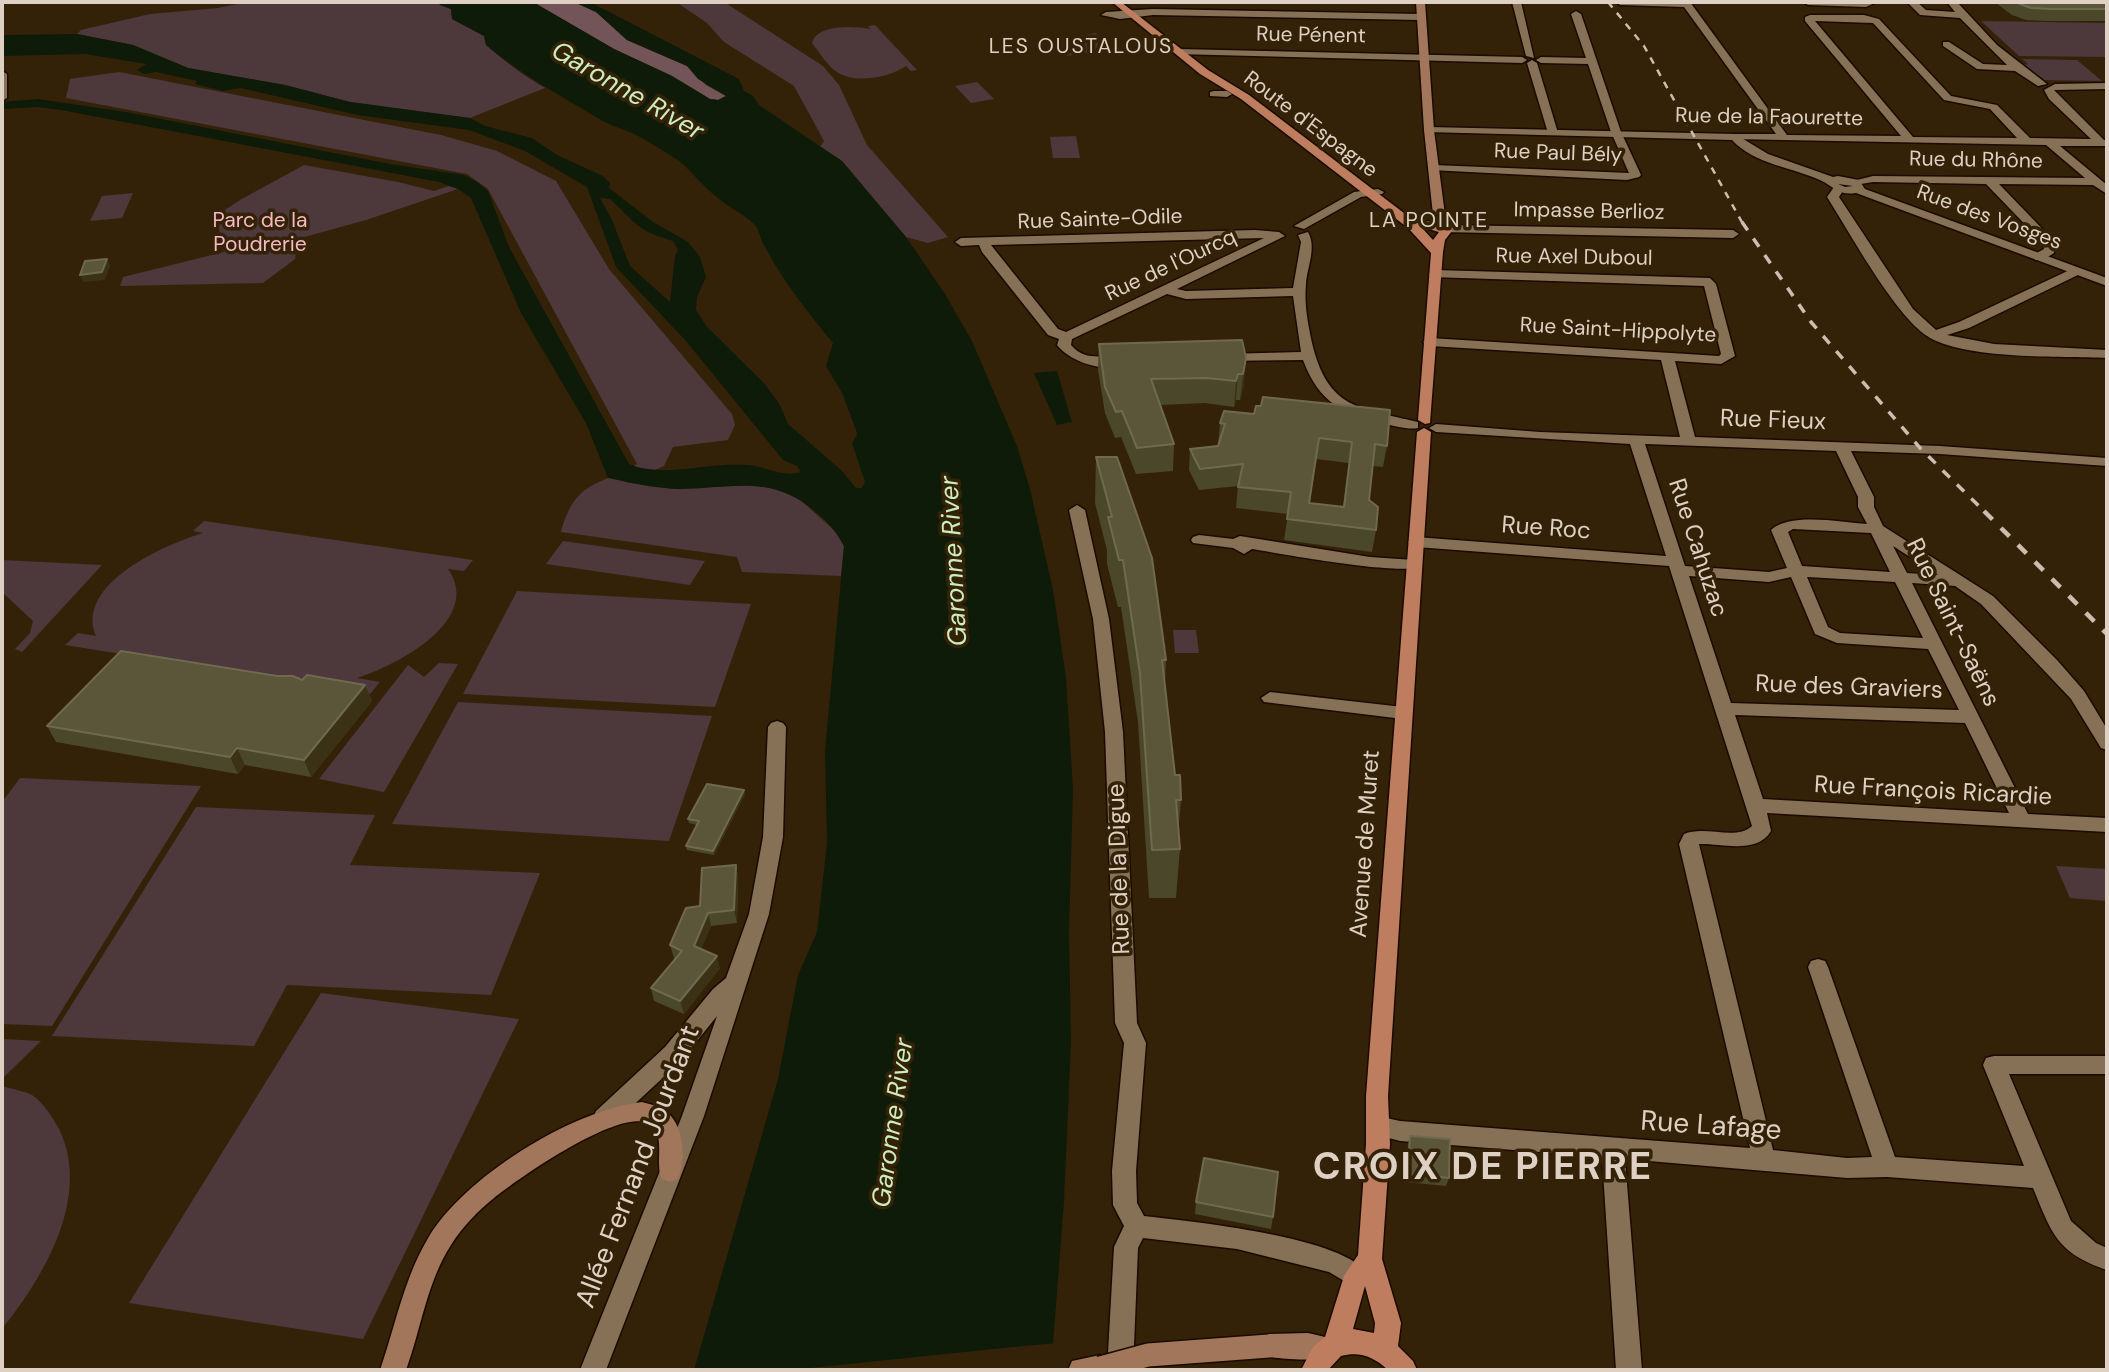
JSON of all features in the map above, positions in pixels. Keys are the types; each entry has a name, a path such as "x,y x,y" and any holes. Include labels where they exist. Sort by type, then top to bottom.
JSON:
{"main road":[{"name":"Route d'Espagne","path":"1116,2 1204,72 1251,101 1378,197 1431,230"},
{"name":"Route d'Espagne","path":"1131,2 1378,197"},
{"path":"1420,2 1429,130 1439,219 1431,230 1437,252"},
{"name":"Avenue de Muret","path":"1326,1355 1363,1268 1378,1126 1377,1096 1403,713 1406,564 1416,542 1437,252 1431,230"},
{"path":"394,1369 428,1264 443,1236 461,1213 516,1168 604,1118 628,1111 644,1111 656,1115 667,1129 671,1144 670,1172"},
{"name":"Avenue de Muret","path":"1363,1268 1388,1323 1385,1350"},
{"path":"1105,1370 1148,1355 1269,1346 1308,1345 1326,1355 1351,1340 1367,1342 1385,1350 1404,1370"}],"street":[{"path":"1516,2 1553,133"},
{"path":"1620,2 1687,4 1784,138"},
{"path":"1808,2 1872,2"},
{"path":"1912,2 1923,13 1960,15"},
{"path":"1952,2 1960,15 2019,68 2049,87 2107,86"},
{"path":"1113,17 1144,13 1420,17"},
{"path":"1576,14 1617,134"},
{"path":"1910,140 1808,19 1864,18 1876,21 1948,98 1993,107 2027,142"},
{"path":"1946,44 1981,66 2019,68"},
{"path":"1179,52 1198,53"},
{"name":"Rue Pénent","path":"1198,53 1591,61"},
{"path":"2,74 2,98"},
{"path":"2049,87 2053,97 2104,143"},
{"path":"1214,94 1227,94"},
{"name":"Rue de la Faourette","path":"1429,130 2104,143"},
{"name":"Rue Paul Bély","path":"1434,168 1632,176 1635,172 1617,134"},
{"path":"1735,137 1738,143 1752,150 1835,185"},
{"path":"2049,142 2107,191"},
{"path":"1857,186 1843,179 1835,185 1833,197 1908,311 1921,326 1935,335 1970,345 2107,354"},
{"name":"Rue du Rhône","path":"1857,186 1873,179 2097,182"},
{"path":"1990,181 2049,242 2050,250 2039,257"},
{"name":"Rue des Vosges","path":"1857,186 2107,282"},
{"path":"1302,231 1335,211 1378,197"},
{"path":"1302,231 1378,197"},
{"name":"Impasse Berlioz","path":"1431,230 1733,234"},
{"name":"Rue de l'Ourcq","path":"1066,337 1279,236 1302,231"},
{"name":"Rue Fieux","path":"1302,231 1307,242 1299,292 1308,356 1318,383 1336,401 1382,419 1424,426 1540,436 1961,451 2107,462"},
{"name":"Rue Sainte-Odile","path":"1239,235 1262,244"},
{"name":"Rue Sainte-Odile","path":"961,242 1279,236"},
{"path":"985,242 986,249 1053,332 1066,337 1063,345 1072,355 1087,360 1135,361"},
{"path":"1935,335 1964,326 2076,271"},
{"name":"Rue Axel Duboul","path":"1435,274 1698,280 1710,284"},
{"path":"1180,284 1201,294"},
{"name":"Rue Saint-Hippolyte","path":"1430,342 1721,360 1728,356 1710,284"},
{"path":"1166,290 1186,295 1299,292"},
{"path":"1214,359 1308,356"},
{"path":"1668,360 1688,440"},
{"name":"Rue Cahuzac","path":"1636,439 1756,806"},
{"name":"Rue Saint-Saëns","path":"1841,446 1866,497 1866,507 2023,822"},
{"name":"Rue de la Digue","path":"1077,510 1101,619 1114,732 1126,1023 1135,1043 1124,1171 1125,1205 1137,1226"},
{"path":"1935,644 1837,638 1821,630 1779,530 1791,524 1878,529 1959,581 1987,600 2051,664 2078,695 2107,744"},
{"path":"1199,540 1237,544 1248,549 1251,547 1306,552 1406,564"},
{"name":"Rue Roc","path":"1416,542 1676,565 1769,577 1797,571 1959,581"},
{"path":"1270,698 1403,713"},
{"name":"Rue des Graviers","path":"1724,709 1972,717"},
{"name":"Allée Fernand Jourdant","path":"593,1370 732,1003 735,984 759,914 774,837 777,727"},
{"path":"1756,806 1762,826 1761,831 1754,836 1743,839 1698,836 1691,839 1689,844 1764,1159"},
{"name":"Rue François Ricardie","path":"1756,806 2107,825"},
{"path":"1818,967 1887,1167"},
{"name":"Allée Fernand Jourdant","path":"604,1118 673,1054 721,996 735,984"},
{"path":"2107,1065 1994,1066 2062,1229 2087,1251 2107,1259"},
{"name":"Rue Lafage","path":"1378,1126 1400,1131 1764,1159 1847,1168 1887,1167 2041,1178"},
{"path":"1614,1149 1629,1370"},
{"path":"1105,1370 1126,1247 1137,1226 1237,1238 1342,1266 1363,1268"}],"green space":[{"path":"247,2 438,2 451,9 452,19 484,36 486,45 545,88 470,118 350,102 285,85 188,68 133,45 77,34 81,30 150,14 218,8"},
{"path":"676,2 724,2 823,66 839,85 867,145 948,237 928,243 906,237 842,161 820,147 824,141 794,86 724,42 707,23"},
{"path":"1981,21 2107,23 2107,57 2019,56"},
{"path":"875,25 917,70 911,71 906,66 890,74 870,78 842,75 825,61 812,43 815,37 828,29 870,29 868,26"},
{"path":"1096,33 1114,48 1066,56 1049,41"},
{"path":"2022,59 2077,60 2102,81 2039,80 2023,65 2028,64"},
{"path":"119,72 441,135 497,151 556,181 609,269 732,414 735,425 728,440 673,447 664,466 626,482 675,489 753,485 779,489 797,497 836,532 844,546 841,576 742,572 737,557 561,532 573,503 580,494 637,464 488,189 467,174 66,98 70,79"},
{"path":"977,82 994,99 971,103 955,86"},
{"path":"1076,136 1080,158 1053,158 1050,137"},
{"name":"Parc de la Poudrerie","path":"304,165 434,191 449,186 458,189 366,220 297,239 295,259 263,283 120,286 123,277 224,252 216,216"},
{"path":"133,193 122,218 90,221 102,196"},
{"path":"204,521 473,560 464,571 448,569 456,588 454,606 445,623 431,638 393,663 357,678 380,682 370,694 65,645 78,633 96,636 93,617 98,600 110,583 147,557 203,533 193,531"},
{"path":"563,541 705,561 690,585 546,564"},
{"path":"2,560 102,565 22,652 15,649 30,633 33,621 2,592"},
{"path":"517,591 751,604 715,707 463,694"},
{"path":"1173,630 1196,630 1199,653 1175,653"},
{"path":"439,663 458,664 384,792 319,779 408,665 424,677"},
{"path":"458,702 712,716 669,841 392,824"},
{"path":"20,778 201,786 52,1026 2,1024 2,802"},
{"path":"196,807 375,815 350,865 540,873 491,995 287,985 254,1046 52,1036"},
{"path":"2056,866 2107,869 2107,901 2070,898"},
{"path":"321,993 519,1019 363,1339 129,1303"},
{"path":"2,1039 41,1041 2,1079"},
{"path":"2,1086 32,1095 47,1110 59,1129 68,1155 70,1181 67,1208 59,1235 33,1285 2,1329"}],"shaded area":[{"path":"533,2 574,2 596,12 627,40 687,66 706,85 726,96 718,100 710,99 672,76 614,49"}],"water":[{"name":"Garonne River","path":"438,2 533,2 614,49 672,76 710,99 718,100 726,96 698,79 687,66 627,40 596,12 574,2 590,2 739,79 744,91 753,96 759,105 842,161 906,237 945,294 972,341 1017,446 1030,489 1053,590 1066,677 1073,788 1069,931 1071,1042 1064,1202 1051,1370 694,1370 778,1079 798,975 817,932 827,843 825,751 844,546 838,535 822,517 796,498 764,487 678,489 608,478 586,423 521,313 471,198 458,189 439,182 61,110 38,107 2,109 2,102 38,99 126,112 390,164 464,175 488,191 509,247 629,464 673,470 733,464 788,474 801,472 797,466 783,460 686,341 616,267 587,187 525,151 469,130 357,115 241,88 223,91 195,84 197,81 156,72 144,74 137,70 146,64 85,54 2,56 2,35 77,34 133,45 188,68 285,85 350,102 470,118 485,126 532,138 557,155 603,176 610,183 609,188 653,222 688,242 700,257 706,277 697,297 696,310 707,327 764,383 780,405 788,424 841,470 856,488 862,488 865,482 852,443 857,435 856,430 842,393 826,366 833,343 780,272 755,225 714,195 676,159 635,134 601,120 525,74 486,45 484,36 452,19 451,9","holes":["600,198 610,199 644,229 673,241 678,250 670,302 630,266"]},
{"path":"1057,371 1072,422 1057,425 1034,373"}],"pier":[{"path":"1057,1343 1054,1370 791,1370 1013,1347"}],"building":[{"path":"2015,2 2107,2 2107,9 2031,8"},
{"path":"107,259 102,272 80,275 85,261"},
{"path":"1242,340 1246,358 1243,374 1238,374 1236,381 1207,378 1151,379 1174,444 1137,448 1122,411 1116,412 1105,387 1099,344"},
{"path":"1263,397 1390,410 1387,446 1375,444 1369,500 1378,507 1376,530 1287,519 1291,492 1238,487 1243,464 1200,469 1190,449 1218,446 1225,424 1220,423 1224,411 1254,414 1256,406 1261,406","holes":["1319,438 1352,442 1344,507 1309,503"]},
{"path":"1096,457 1117,457 1152,558 1166,660 1162,660 1175,775 1180,775 1181,800 1176,800 1180,849 1152,850 1140,674 1123,560 1119,560 1108,517 1112,517"},
{"path":"121,651 277,676 293,676 302,680 307,675 365,685 304,760 237,748 230,757 47,726"},
{"path":"707,784 744,790 713,851 686,846 699,821 688,819"},
{"path":"736,865 734,910 708,913 694,946 717,956 680,1001 651,988 682,951 670,945 686,908 700,906 702,868"},
{"path":"1410,1136 1450,1139 1449,1178 1408,1174"},
{"path":"1204,1158 1278,1172 1273,1217 1196,1202"}],"railway":[{"path":"1608,2 1644,46 1743,224"},
{"path":"1742,222 1811,322 1921,449 1986,513"},
{"path":"1986,513 2107,634"}],"district":[{"name":"LES OUSTALOUS","path":"1081,47"},
{"name":"LA POINTE","path":"1429,221"},
{"name":"CROIX DE PIERRE","path":"1483,1169"}]}
